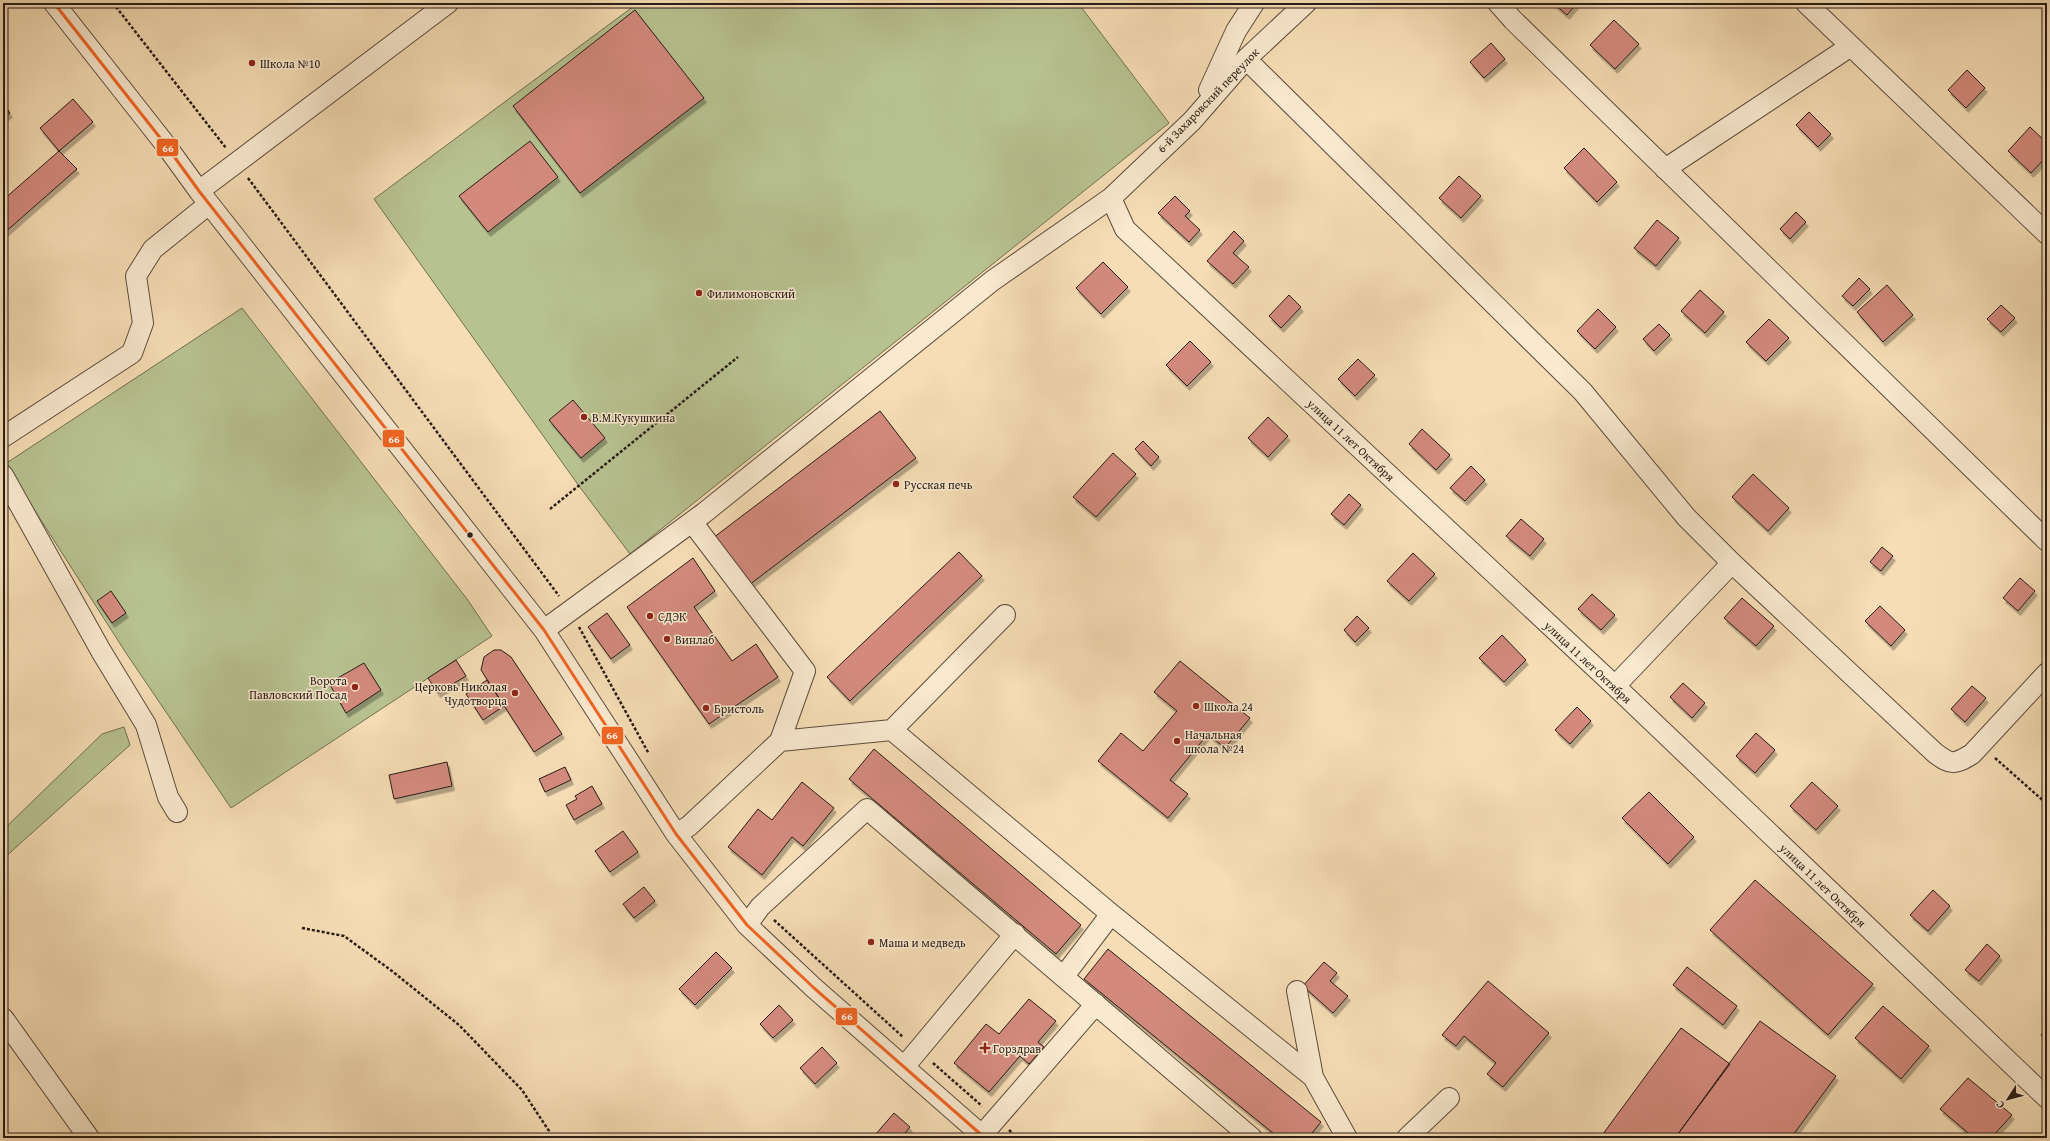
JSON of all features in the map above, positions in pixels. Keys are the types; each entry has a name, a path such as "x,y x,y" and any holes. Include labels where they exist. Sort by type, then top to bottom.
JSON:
{"street":[{"path":"54,3 165,144 204,197 544,630 676,834 747,925 984,1137 996,1118 1096,1004"},
{"path":"3,437 132,353 143,323 136,276 154,249 237,162 448,3"},
{"path":"1192,121 1219,71 1236,32 1254,3"},
{"name":"6-й Захаровский переулок","path":"544,630 571,612 692,522 992,281 1111,198 1192,121 1246,59 1306,3"},
{"path":"1498,3 1513,20 1665,169 2047,541"},
{"path":"1806,3 2047,234"},
{"path":"1665,169 1851,46"},
{"path":"1246,59 1583,392 1620,435 1661,488 1686,517 1935,753 1947,762 1958,763 1972,754 2047,673"},
{"name":"улица 11 лет Октября","path":"1111,198 1125,229 1615,686 2047,1098"},
{"path":"3,475 101,651 146,725 168,797 178,812"},
{"path":"676,834 689,826 780,741 805,671 692,522"},
{"path":"1615,686 1732,562"},
{"path":"780,741 892,730 1005,615"},
{"path":"892,730 1111,914 1313,1077"},
{"path":"747,925 760,907 867,809 1252,1138"},
{"path":"1064,976 1111,914"},
{"path":"904,1067 1015,934"},
{"path":"1297,991 1313,1077 1347,1138"},
{"path":"3,1018 89,1138"},
{"path":"1407,1138 1449,1098"}],"path":[{"path":"113,3 237,162 571,612 651,757"},
{"path":"550,509 738,357"},
{"path":"1994,757 2047,804"},
{"path":"760,907 917,1050 1018,1138"},
{"path":"302,928 344,936 392,971 459,1025 522,1090 549,1131 549,1138"}],"green space":[{"name":"Филимоновский","path":"638,3 1078,3 1169,123 630,554 579,486 374,199"},
{"path":"242,308 467,599 492,636 231,808 126,653 5,464"},
{"path":"124,727 130,745 3,859 3,830 102,734"}],"building":[{"path":"1553,3 1577,3 1567,15"},
{"path":"635,10 704,98 580,193 513,106"},
{"path":"1614,20 1639,44 1615,69 1590,45"},
{"path":"1491,43 1505,59 1484,78 1470,62"},
{"path":"1967,70 1985,88 1966,108 1948,90"},
{"path":"73,99 93,122 59,151 40,128"},
{"path":"3,103 10,113 3,118"},
{"path":"1809,112 1831,134 1818,147 1796,125"},
{"path":"2030,127 2047,143 2047,156 2031,173 2008,151"},
{"path":"530,141 558,177 488,232 459,196"},
{"path":"1584,148 1617,182 1597,202 1564,168"},
{"path":"59,151 77,169 3,234 3,200"},
{"path":"1459,176 1481,196 1461,218 1439,198"},
{"path":"1175,196 1190,211 1185,216 1200,230 1189,242 1158,213"},
{"path":"1796,212 1806,222 1790,239 1780,229"},
{"path":"1657,220 1679,238 1656,266 1634,248"},
{"path":"1234,231 1244,241 1233,253 1249,267 1233,284 1207,261"},
{"path":"1103,262 1128,287 1101,314 1076,288"},
{"path":"1859,278 1870,289 1853,306 1842,296"},
{"path":"1887,285 1913,315 1883,342 1857,312"},
{"path":"1700,290 1724,312 1705,333 1681,311"},
{"path":"1289,295 1301,307 1281,328 1269,316"},
{"path":"2001,305 2015,318 2001,332 1987,319"},
{"path":"1598,309 1616,327 1595,349 1577,331"},
{"path":"1769,319 1789,338 1766,361 1746,342"},
{"path":"1659,324 1670,335 1654,351 1643,339"},
{"path":"1190,341 1211,362 1187,386 1166,365"},
{"path":"1358,359 1375,375 1355,396 1338,379"},
{"path":"573,400 605,438 581,458 549,420"},
{"path":"880,411 916,458 749,585 713,538"},
{"path":"1268,417 1288,436 1268,457 1248,438"},
{"path":"1422,429 1450,455 1436,470 1409,444"},
{"path":"1143,441 1159,457 1151,466 1135,449"},
{"path":"1113,453 1136,474 1096,517 1073,497"},
{"path":"1471,466 1485,480 1465,501 1450,488"},
{"path":"1753,474 1789,508 1768,531 1732,497"},
{"path":"1349,494 1361,505 1344,525 1331,514"},
{"path":"1521,519 1544,539 1530,556 1506,536"},
{"path":"1882,547 1893,556 1881,571 1870,562"},
{"path":"959,552 982,576 850,701 827,677"},
{"path":"1413,553 1435,574 1409,601 1387,581"},
{"path":"693,558 715,591 694,607 732,661 756,644 778,677 709,724 627,607"},
{"path":"2020,578 2035,591 2018,611 2003,598"},
{"path":"111,591 126,613 112,623 97,601"},
{"path":"1592,594 1615,615 1601,630 1578,609"},
{"path":"1742,598 1774,626 1756,646 1724,618"},
{"path":"1880,606 1905,630 1891,646 1865,621"},
{"path":"607,613 630,645 611,659 588,627"},
{"path":"1357,616 1369,628 1355,642 1344,630"},
{"path":"1502,635 1526,660 1504,682 1479,658"},
{"name":"Церковь Николая Чудотворца","path":"494,650 501,650 511,657 562,734 534,752 481,670 484,657"},
{"path":"456,660 466,676 438,693 428,678"},
{"name":"Начальная школа №24","path":"1180,661 1250,718 1225,748 1208,734 1170,780 1188,794 1168,818 1098,761 1121,733 1143,751 1177,711 1154,692"},
{"name":"Ворота Павловский Посад","path":"364,663 381,690 346,713 329,683"},
{"path":"487,680 504,706 483,720 466,694"},
{"path":"1683,683 1705,703 1692,718 1670,697"},
{"path":"1972,686 1986,698 1965,722 1951,709"},
{"path":"1577,707 1591,721 1570,744 1555,730"},
{"path":"1756,733 1775,750 1755,773 1736,756"},
{"path":"874,749 1081,925 1056,954 849,779"},
{"path":"447,762 452,786 394,799 389,775"},
{"path":"565,767 571,780 545,792 539,779"},
{"path":"802,782 834,808 803,846 792,837 762,875 728,847 758,809 772,820"},
{"path":"1812,782 1838,806 1816,830 1790,806"},
{"path":"592,786 602,804 574,820 566,805 577,799 575,796"},
{"path":"1649,792 1694,837 1668,864 1622,818"},
{"path":"623,831 638,852 610,872 595,851"},
{"path":"1755,880 1873,984 1828,1035 1710,930"},
{"path":"644,887 655,901 634,918 623,904"},
{"path":"1933,890 1950,906 1928,931 1910,915"},
{"path":"1987,944 2000,956 1979,981 1965,970"},
{"path":"1108,949 1321,1122 1308,1138 1279,1138 1084,979"},
{"path":"716,952 732,968 695,1005 679,989"},
{"path":"1324,962 1337,973 1330,981 1348,996 1333,1013 1303,986"},
{"path":"1687,967 1737,1006 1723,1025 1673,985"},
{"path":"1488,981 1549,1033 1503,1087 1487,1074 1496,1063 1464,1036 1456,1046 1442,1035"},
{"path":"1029,999 1056,1021 1038,1042 1044,1047 1029,1064 1020,1056 989,1092 954,1063 986,1024 999,1034"},
{"path":"779,1005 793,1020 773,1038 760,1024"},
{"path":"1883,1006 1929,1046 1901,1079 1855,1038"},
{"path":"1760,1021 1836,1076 1791,1138 1675,1138"},
{"path":"1681,1028 1730,1064 1675,1138 1600,1138"},
{"path":"2047,1028 2047,1040 2041,1035"},
{"path":"822,1047 837,1063 815,1084 800,1068"},
{"path":"1968,1078 2012,1115 1991,1138 1974,1138 1940,1109"},
{"path":"894,1113 910,1127 901,1138 879,1138 875,1135"},
{"path":"1845,1133 1851,1138 1841,1138"}],"transit line":[{"name":"66","path":"54,3 165,144 199,191 544,630 676,834 747,925 814,988 985,1138"}],"place":[{"name":"Школа №10","path":"252,63"},
{"name":"Филимоновский","path":"699,293"},
{"name":"В.М.Кукушкина","path":"584,417"},
{"name":"Русская печь","path":"896,484"},
{"name":"СДЭК","path":"650,616"},
{"name":"Винлаб","path":"667,639"},
{"name":"Ворота Павловский Посад","path":"355,687"},
{"name":"Церковь Николая Чудотворца","path":"515,693"},
{"name":"Школа 24","path":"1196,706"},
{"name":"Бристоль","path":"706,708"},
{"name":"Начальная школа №24","path":"1177,741"},
{"name":"Маша и медведь","path":"871,942"},
{"name":"Горздрав","path":"985,1048"}]}
